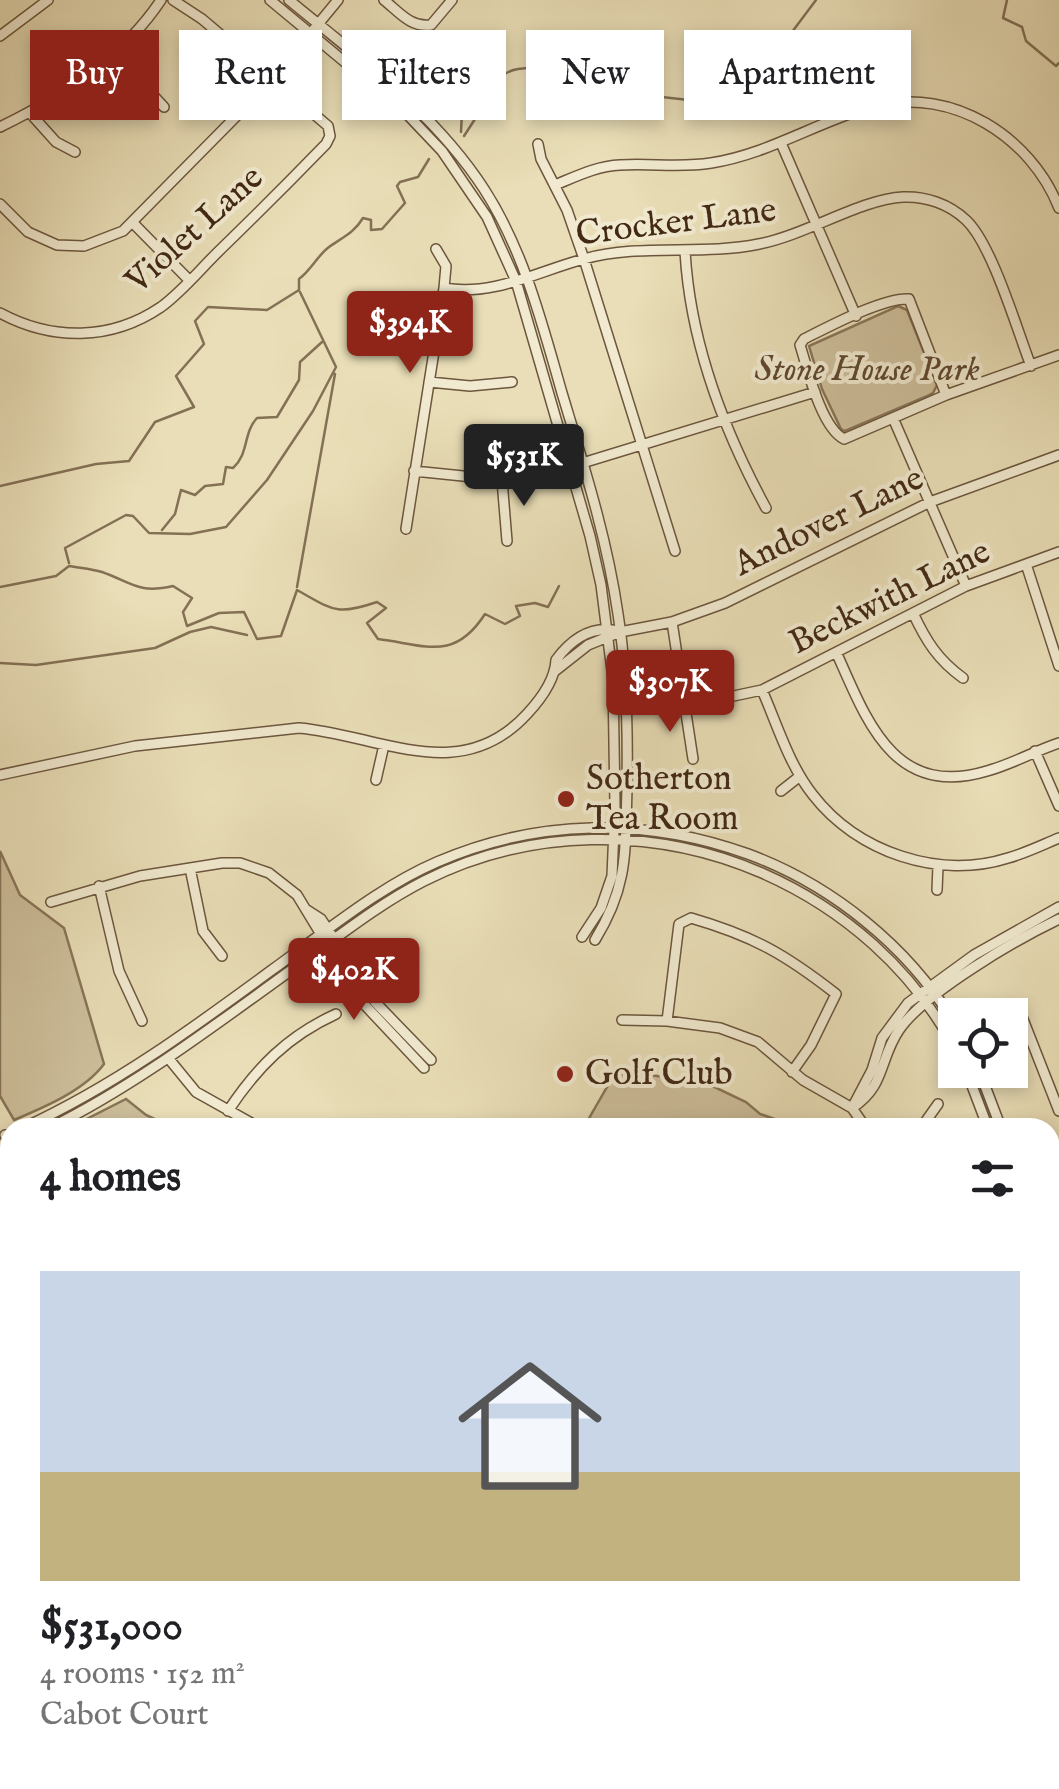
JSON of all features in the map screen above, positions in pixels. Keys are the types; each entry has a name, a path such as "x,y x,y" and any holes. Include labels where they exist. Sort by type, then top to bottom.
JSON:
{"street":[{"path":"0,36 48,0"},
{"path":"139,30 161,0"},
{"path":"174,0 215,30"},
{"path":"270,0 314,28 414,105 451,144 497,210 522,279 608,557 620,632 627,707 620,890 595,940"},
{"path":"289,0 314,28"},
{"path":"314,28 338,0"},
{"path":"384,0 416,26 431,25 452,0"},
{"path":"159,102 164,107"},
{"path":"556,185 594,169 620,165 711,163 781,143 877,106 909,102 972,115 1006,134 1035,164 1059,208"},
{"path":"0,127 30,113"},
{"path":"36,120 56,142 75,152"},
{"path":"0,204 28,232 57,246 96,244 133,223 234,120"},
{"name":"Violet Lane","path":"0,312 60,334 99,332 145,316 189,280 326,144 330,136 328,126 321,120"},
{"path":"781,143 856,316"},
{"path":"538,144 584,259 676,551"},
{"name":"Crocker Lane","path":"444,288 466,292 584,259 638,250 756,245 817,228 880,201 916,196 952,209 968,222 982,242 1031,366"},
{"path":"133,223 189,280"},
{"path":"406,529 444,288 446,266 436,248"},
{"path":"685,251 688,294 723,422 766,508"},
{"path":"946,395 909,299 896,300 813,334 800,345 815,392 839,438 844,439 946,395 1059,355"},
{"path":"429,382 470,386 512,382"},
{"path":"414,471 502,480 577,464 815,392"},
{"path":"893,418 966,586"},
{"name":"Andover Lane","path":"384,745 435,754 481,747 517,724 555,672 608,633 672,622 725,604 930,502 1059,455"},
{"path":"577,464 608,633 620,828"},
{"path":"502,480 508,541"},
{"name":"Beckwith Lane","path":"686,706 762,690 966,586 1059,552"},
{"path":"1026,564 1059,666"},
{"path":"912,613 928,644 944,664 963,678"},
{"path":"672,622 693,759"},
{"path":"837,654 883,746 924,772 967,776 990,771 1059,743"},
{"path":"762,690 800,776 824,808 850,831 893,853 938,866 973,865 1007,859 1059,838"},
{"path":"0,775 135,746 268,730 326,730 384,745 376,780"},
{"path":"1035,751 1059,806"},
{"path":"781,791 800,776"},
{"path":"42,1118 131,1070 400,880 456,854 548,831 620,828 712,842 790,872 857,915 899,952 937,996"},
{"path":"582,936 601,908 619,840"},
{"path":"67,1118 169,1059 406,891 460,865 550,842 619,840 709,854 786,884 825,906 859,932 890,960 938,1021"},
{"path":"51,902 99,886 190,868 222,863 255,867 285,883 330,942 362,1002 428,1064"},
{"path":"938,866 938,890"},
{"path":"190,868 203,931 222,956"},
{"path":"99,886 119,972 142,1022"},
{"path":"852,1108 889,1025 919,994 1003,936 1059,907"},
{"path":"667,1021 680,924 691,918 735,931 793,960 836,994 811,1045 792,1072"},
{"path":"852,1108 874,1089 898,1031 927,1004 1009,946 1059,919"},
{"path":"228,1110 254,1072 280,1046 336,1014"},
{"path":"622,1020 720,1028 758,1042 792,1072 852,1108 859,1118"},
{"path":"1028,1032 1059,1109"},
{"path":"169,1059 196,1092 242,1118"},
{"path":"973,1088 984,1118"},
{"path":"986,1088 996,1118"},
{"path":"928,1118 938,1104"}],"green space":[{"name":"Stone House Park","path":"898,306 907,310 937,385 925,397 845,431 822,389 809,346"},
{"path":"0,851 20,895 64,928 104,1064 75,1090 18,1118 13,1118 0,1096"},
{"path":"636,1073 706,1083 772,1118 589,1118 614,1075"},
{"path":"126,1099 152,1118 89,1118"}],"waterway":[{"path":"461,132 462,112 447,94 474,78 494,80 518,69 590,68 616,92 689,100 701,84 730,66 741,48 763,35 792,32 816,0"},
{"path":"1007,0 1003,18 1022,27 1026,41 1056,66 1059,63"},
{"path":"464,136 474,120"},
{"path":"0,486 96,464 129,461 155,422 194,407 176,376 204,344 195,321 208,307 267,310 299,290 299,279 325,250 363,218 371,220 371,230 382,229 405,203 397,186 418,177 429,159"},
{"path":"69,563 65,548 126,515 133,516 149,533 190,534 226,527 267,480 313,411 336,367 300,292"},
{"path":"162,530 175,514 181,490 195,495 205,486 223,484 226,467 233,468 242,456 257,418 277,417 299,380 300,362 322,342"},
{"path":"297,587 335,374"},
{"path":"0,587 56,576 69,566 102,572 143,588 173,586 192,598 183,612 187,626 219,613 244,612 257,639 281,636 297,590 335,609 377,602 386,608 367,623 378,639 438,647 462,639 485,614 505,624 520,616 516,606 535,603 548,607 559,586"},
{"path":"0,663 36,665 155,648 211,627 247,635"}],"place":[{"name":"Sotherton Tea Room","path":"566,799"},
{"name":"Golf Club","path":"565,1074"}]}
